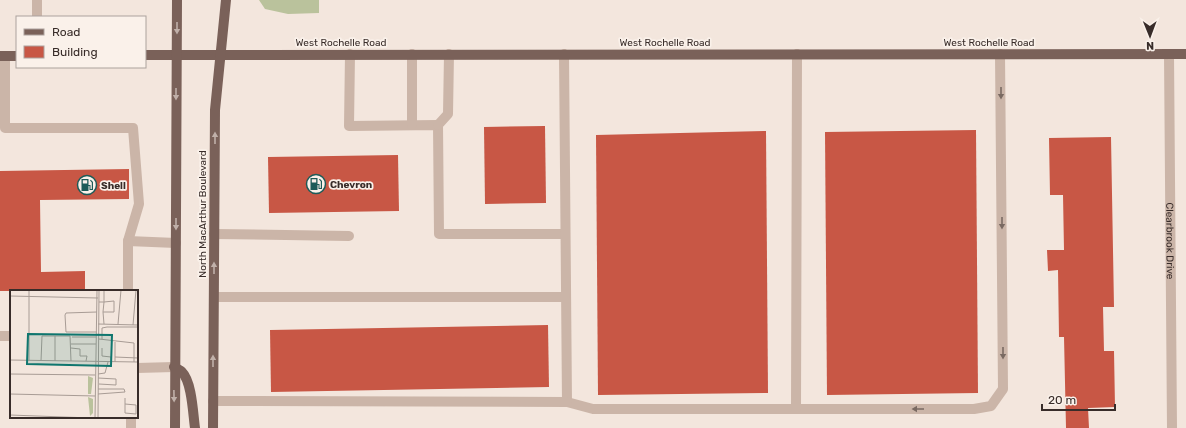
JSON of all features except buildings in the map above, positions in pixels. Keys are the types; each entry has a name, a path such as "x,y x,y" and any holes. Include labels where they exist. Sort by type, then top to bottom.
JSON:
{"main road":[{"path":"175,428 174,367 177,0"},
{"name":"North MacArthur Boulevard","path":"213,428 215,110 226,0"},
{"name":"West Rochelle Road","path":"146,56 350,54 1186,54"},
{"path":"3,56 16,56"},
{"path":"174,367 182,371 187,379 192,401 195,428"}],"street":[{"path":"37,0 37,16"},
{"path":"350,54 349,126 438,125"},
{"path":"412,54 412,125"},
{"path":"449,54 448,114 438,125 439,234 565,234"},
{"path":"564,54 567,402"},
{"path":"796,409 797,54"},
{"path":"213,402 567,402 593,409 974,409 991,406 1004,389 1000,54"},
{"name":"Clearbrook Drive","path":"1169,54 1172,428"},
{"path":"3,56 5,128 133,128 139,204 128,241 128,290"},
{"path":"214,234 349,236"},
{"path":"128,241 176,243"},
{"path":"214,297 566,297"},
{"path":"138,368 174,367"}],"green space":[{"path":"259,0 319,0 319,13 288,14 265,9"}],"place":[{"name":"Chevron","path":"316,184"},
{"name":"Shell","path":"87,185"}]}
